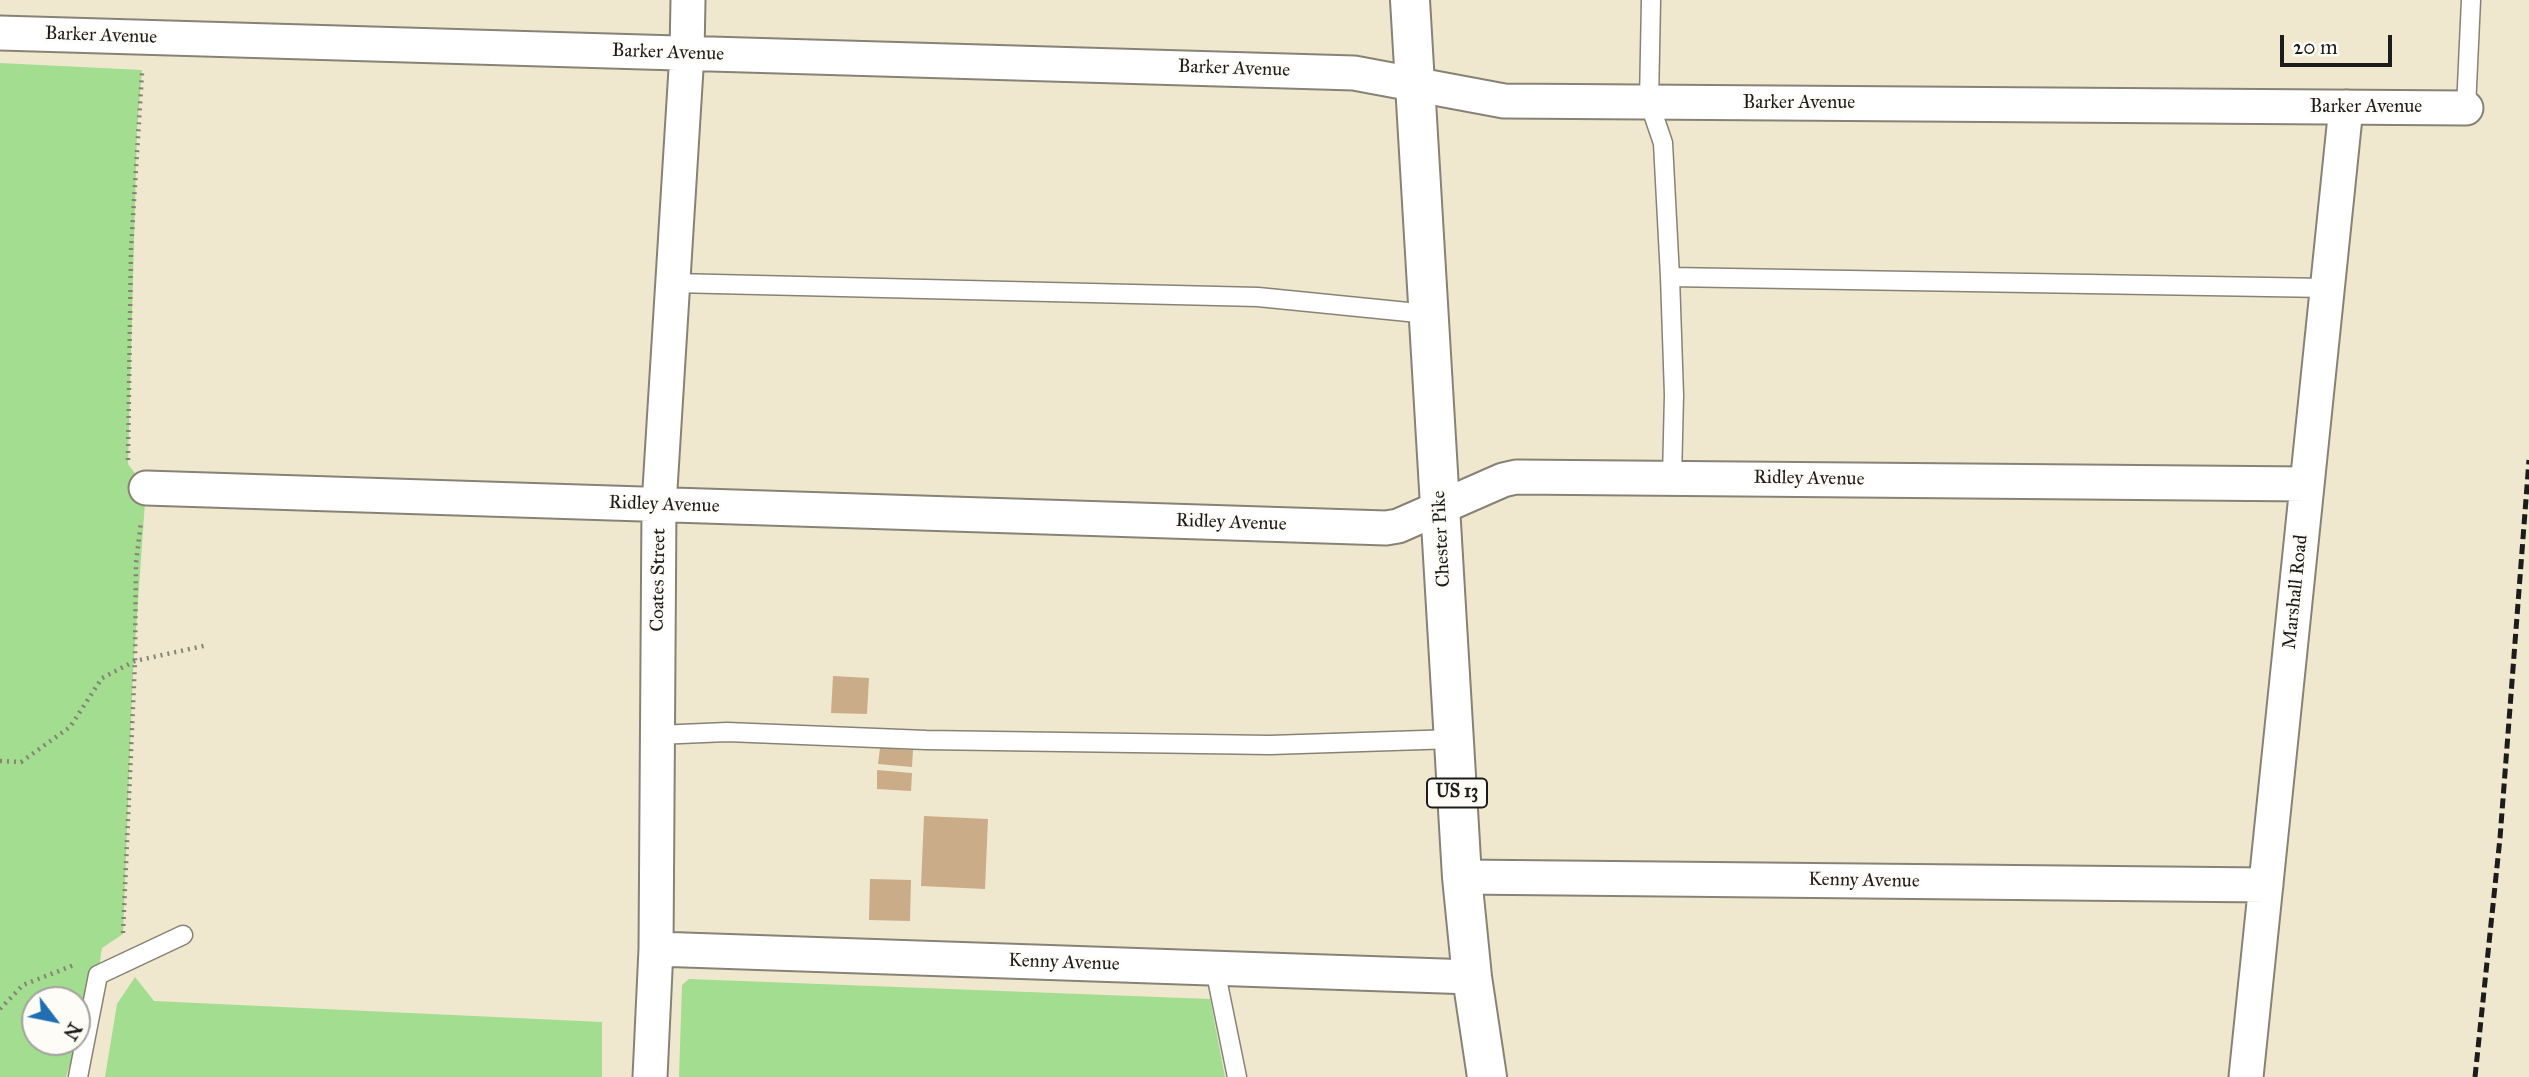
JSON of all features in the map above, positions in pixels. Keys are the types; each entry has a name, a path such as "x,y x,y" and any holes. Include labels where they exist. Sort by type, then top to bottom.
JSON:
{"main road":[{"name":"Chester Pike","path":"1410,0 1462,877 1472,977 1487,1077"}],"street":[{"name":"Coates Street","path":"650,1077 656,949 659,505 674,283 688,0"},
{"name":"Barker Avenue","path":"0,33 1354,72 1504,101 2466,108"},
{"name":"Marshall Road","path":"2246,1077 2346,107"},
{"name":"Ridley Avenue","path":"146,488 1386,528 1398,526 1503,480 1516,477 2307,484"},
{"name":"Kenny Avenue","path":"1462,877 2266,886"},
{"name":"Kenny Avenue","path":"656,949 1472,977"}],"lane":[{"path":"1651,0 1649,102 1663,143 1670,277 1674,395 1672,478"},
{"path":"2466,108 2471,0"},
{"path":"1670,277 2327,288"},
{"path":"674,283 1258,297 1428,314"},
{"path":"657,735 727,732 926,740 1270,745 1454,739"},
{"path":"78,1077 98,975 183,935"},
{"path":"1215,969 1237,1077"}],"path":[{"path":"0,761 21,761 70,727 102,678 135,661 208,645"},
{"path":"0,1009 23,985 80,962"}],"green space":[{"path":"0,63 142,70 137,130 128,464 146,488 133,672 123,934 102,948 91,997 91,986 21,986 21,1056 73,1056 66,1077 0,1077"},
{"path":"135,977 154,1001 602,1022 602,1077 105,1077 117,1004"},
{"path":"689,979 1210,999 1225,1077 679,1077 682,985"}],"building":[{"path":"833,676 869,678 867,714 831,713"},
{"path":"880,748 913,750 912,767 878,764"},
{"path":"877,770 912,773 911,791 877,789"},
{"path":"924,816 988,819 985,889 921,886"},
{"path":"870,879 911,880 910,921 869,920"}],"railway":[{"path":"2475,1077 2500,838 2529,460"}]}
